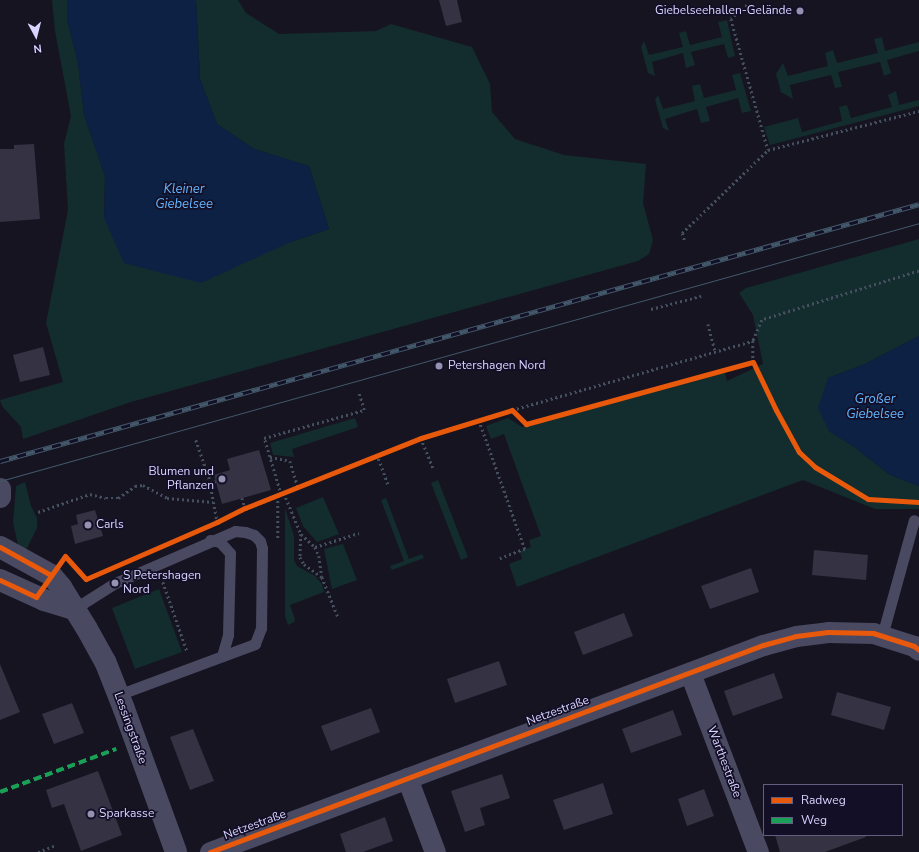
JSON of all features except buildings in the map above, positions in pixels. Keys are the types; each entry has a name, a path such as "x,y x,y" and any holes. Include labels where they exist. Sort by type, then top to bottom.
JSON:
{"street":[{"path":"0,489 0,497"},
{"name":"Lessingstraße","path":"0,547 51,575 61,587 87,629 104,661 118,695 176,852"},
{"path":"0,580 44,600 74,609"},
{"name":"Netzestraße","path":"210,852 763,645 796,636 828,632 873,633 914,646 919,650"},
{"name":"Warthestraße","path":"690,673 758,852"},
{"path":"407,778 435,852"}],"lane":[{"path":"882,636 914,520"},
{"path":"74,609 115,583 210,540 235,531 254,535 260,541 262,548 261,628 255,644 118,695"},
{"path":"210,540 220,542 230,553 228,635 222,656"}],"path":[{"path":"747,4 731,19 768,150"},
{"path":"684,240 682,233 768,150 919,110"},
{"path":"914,502 868,499 815,467 799,452 776,410 753,362 753,341 762,320 919,271"},
{"path":"651,309 701,296"},
{"path":"708,324 715,351"},
{"path":"359,394 364,410 264,438 281,495 377,454 421,438 512,410 753,341"},
{"path":"512,410 526,424 753,362"},
{"path":"479,420 525,549 499,559"},
{"path":"421,438 433,468"},
{"path":"196,440 210,483 217,522"},
{"path":"377,454 388,485"},
{"path":"270,457 290,461 298,487"},
{"path":"210,483 216,481"},
{"path":"38,512 90,494 106,498 118,498 135,486 143,485 167,498 213,502"},
{"path":"284,493 301,534 315,547 319,556 322,577 338,617"},
{"path":"278,496 278,534"},
{"path":"242,498 245,508"},
{"path":"315,547 359,533"},
{"path":"301,534 300,557 304,564 322,577"},
{"path":"163,582 188,654"},
{"path":"38,852 54,846"}],"green space":[{"path":"52,0 67,0 67,19 78,63 84,115 105,176 104,218 288,243 329,229 309,166 254,149 217,124 200,79 196,0 238,0 246,13 279,34 376,31 391,24 472,47 490,84 492,112 515,139 564,155 646,164 643,203 653,240 649,254 638,261 131,402 23,439 21,427 2,406 0,400 63,382 46,323 68,210 64,144 71,116 55,31"},
{"path":"727,20 735,56 728,58 724,44 691,52 695,65 686,68 683,53 652,62 655,76 648,73 641,47 644,41 649,55 683,47 679,33 686,31 690,45 722,37 718,22"},
{"path":"882,37 885,51 919,42 919,51 887,60 891,73 884,76 880,62 838,72 842,87 835,88 831,75 790,85 793,99 781,92 776,74 783,63 788,76 828,66 825,53 833,50 837,63 878,53 874,39"},
{"path":"740,73 751,111 742,113 738,98 706,107 710,121 701,123 697,109 665,119 669,131 663,128 655,100 658,95 663,109 695,101 692,86 700,84 704,98 736,90 732,75"},
{"path":"896,91 899,105 919,100 919,106 770,145 764,127 798,118 802,132 842,121 839,107 847,105 851,118 892,107 888,95"},
{"path":"919,239 919,336 865,364 828,378 829,431 853,446 890,475 919,486 919,509 875,509 803,480 517,587 509,564 522,559 520,551 531,547 529,540 541,536 504,434 491,439 486,426 508,418 522,427 725,372 727,381 763,364 753,315 739,293 746,288"},
{"path":"355,418 358,427 292,449 294,457 273,455 270,443"},
{"path":"438,480 468,557 461,560 431,483"},
{"path":"25,482 31,506 37,518 37,528 25,552 18,545 13,523 16,486"},
{"path":"323,497 339,534 317,542 303,526 296,508"},
{"path":"386,498 409,559 422,554 424,558 392,570 390,566 404,561 381,500"},
{"path":"285,508 294,536 294,560 297,566 315,576 322,584 324,592 290,605 295,619 294,622 288,625 285,616"},
{"path":"343,544 357,580 332,589 324,549"},
{"path":"159,589 182,652 135,669 112,608"}],"water":[{"name":"Kleiner Giebelsee","path":"67,0 196,0 200,79 217,124 254,149 309,166 329,229 288,243 201,283 124,263 104,218 105,176 84,115 78,63 67,19"},
{"name":"Großer Giebelsee","path":"919,336 919,486 890,475 853,446 829,431 818,408 828,378 865,364"}],"tram line":[{"path":"0,481 919,223"}],"railway":[{"path":"0,461 919,204"}],"marked path":[{"path":"0,792 116,749"}],"cycle path":[{"path":"0,580 36,597 65,556 86,579 217,522 245,508 421,438 512,410 526,424 753,362 776,410 799,452 815,467 868,499 919,502"},
{"path":"0,547 51,575"},
{"path":"210,852 763,645 796,636 828,632 873,633 914,646 919,650"}],"place":[{"name":"Giebelseehallen-Gelände","path":"800,11"},
{"name":"Petershagen Nord","path":"439,366"},
{"name":"Blumen und Pflanzen","path":"222,479"},
{"name":"Carls","path":"88,525"},
{"name":"S Petershagen Nord","path":"115,583"},
{"name":"Sparkasse","path":"91,814"}]}
